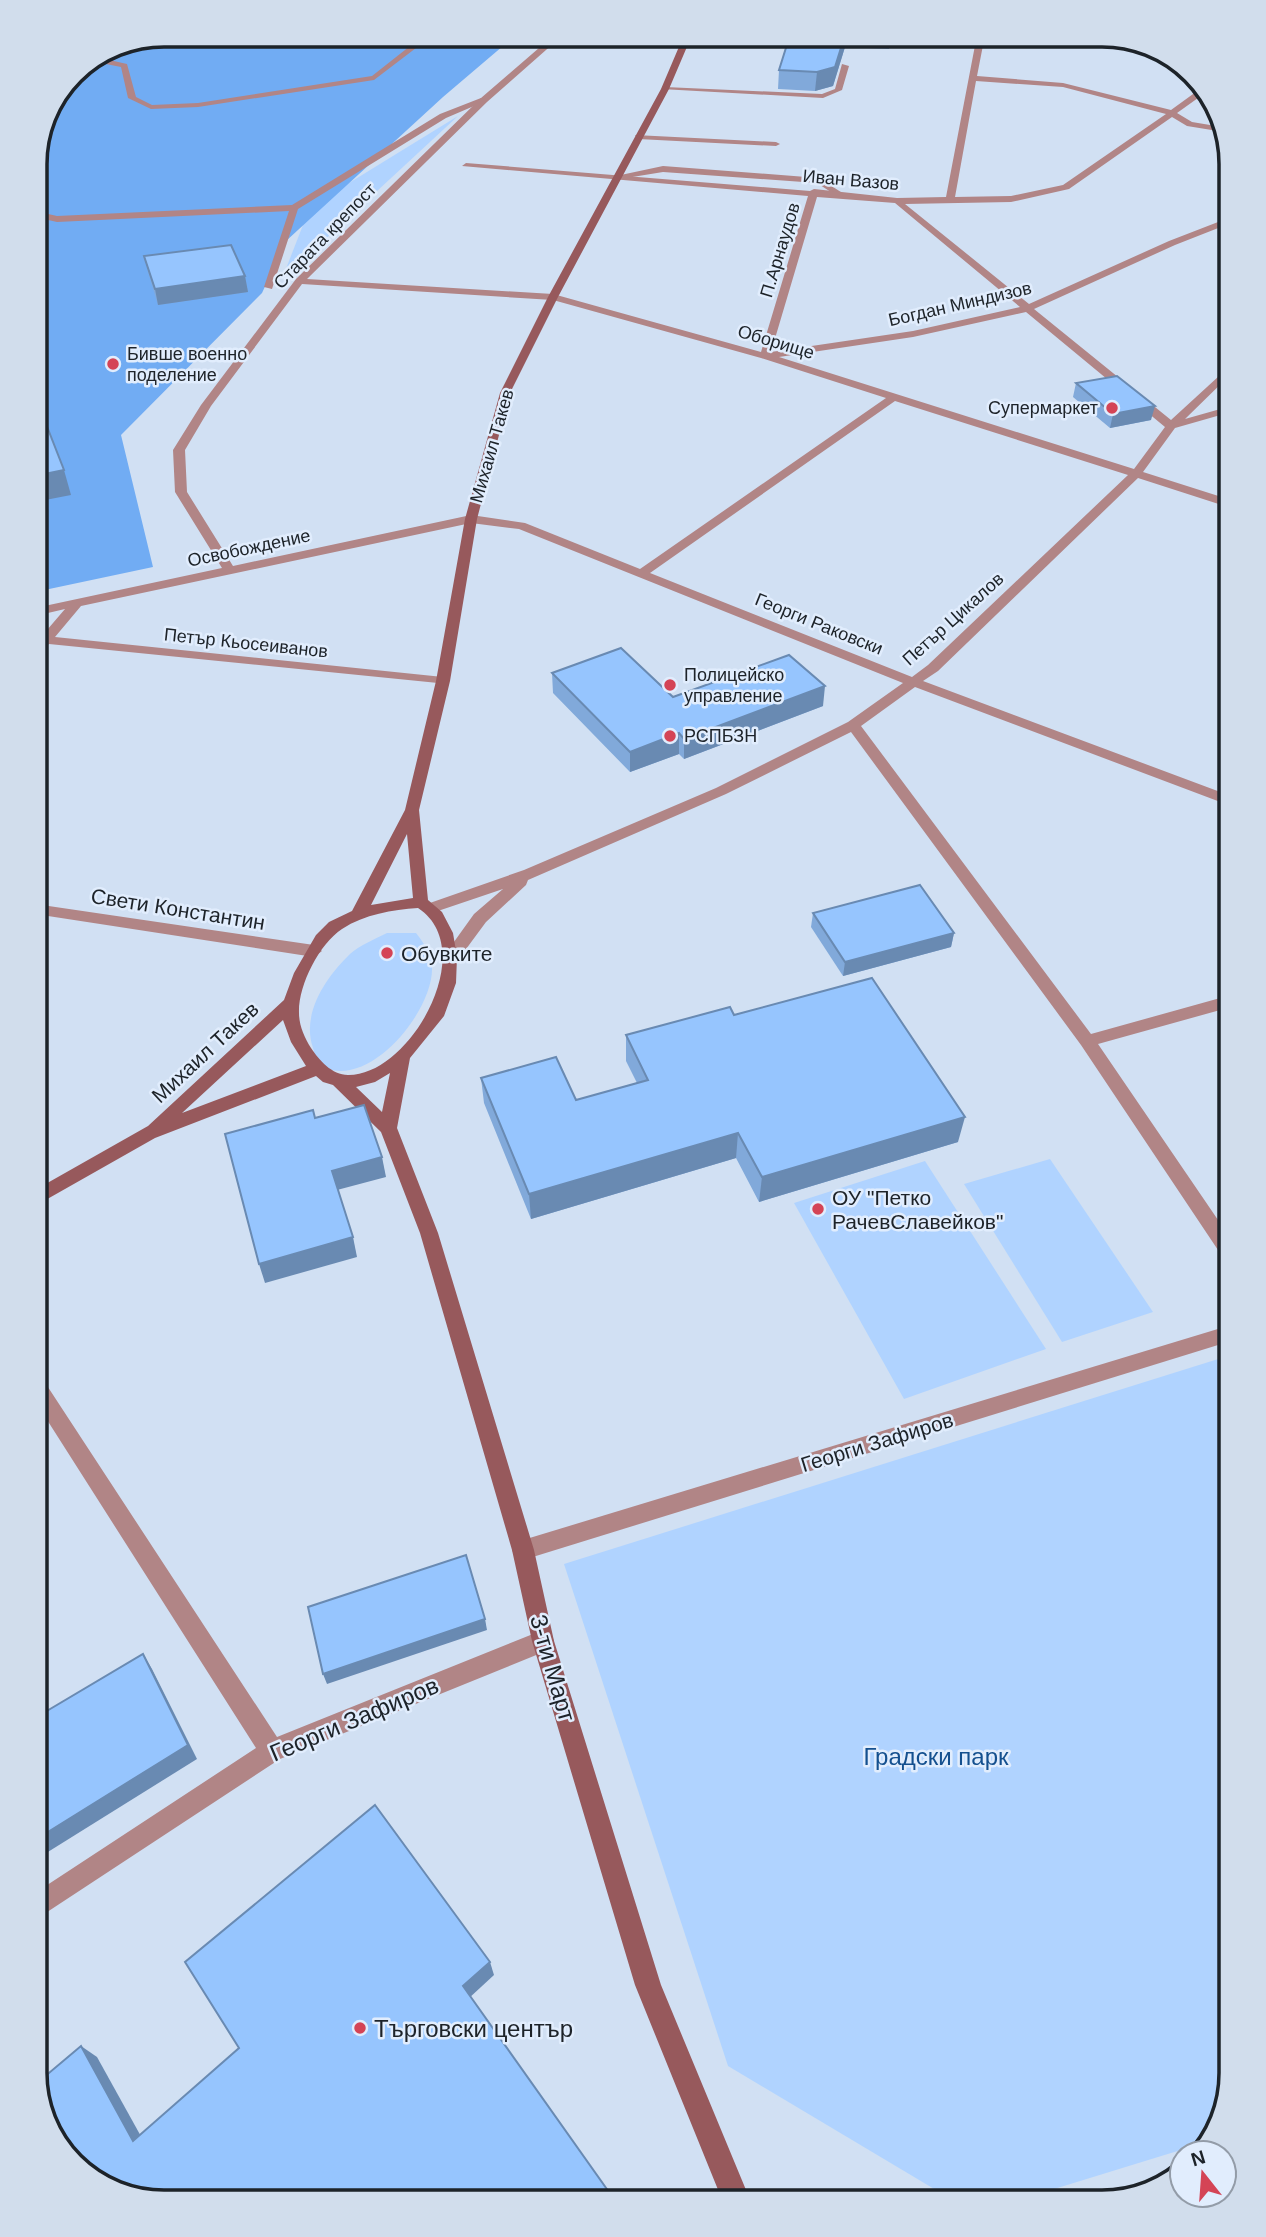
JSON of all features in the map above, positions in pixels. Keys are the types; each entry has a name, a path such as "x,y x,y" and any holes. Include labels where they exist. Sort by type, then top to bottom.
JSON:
{"main road":[{"name":"Михаил Такев","path":"359,913 412,810 443,681 471,519 505,393 553,297 665,89 683,48"},
{"name":"Михаил Такев","path":"412,810 426,906"},
{"path":"339,1081 365,1081 402,1057 427,1029 446,994 449,960 445,929 426,906 380,905 332,927 314,951 290,1004 296,1039 317,1069 339,1081 388,1128"},
{"name":"Михаил Такев","path":"149,1133 290,1004"},
{"path":"388,1128 402,1057"},
{"name":"Михаил Такев","path":"47,1192 149,1133 317,1069"},
{"name":"3-ти Март","path":"388,1128 429,1233 523,1550 542,1641 648,1985 732,2190"}],"street":[{"path":"108,62 124,66 132,98 151,107 198,105 374,78 413,47"},
{"name":"Старата крепост","path":"229,570 181,492 179,450 206,405 299,281 484,100 545,47"},
{"path":"950,201 979,48"},
{"path":"665,89 823,96 838,90 845,66"},
{"path":"974,78 1063,85 1169,112 1190,124 1213,128"},
{"name":"Иван Вазов","path":"466,166 620,176 897,201 1011,199 1066,187 1196,95"},
{"path":"48,217 57,219 294,208 443,116 484,100"},
{"path":"638,137 776,144"},
{"path":"620,176 663,169 819,181 840,194"},
{"name":"П.Арнаудов","path":"765,356 814,192"},
{"path":"897,201 1171,426 1219,412"},
{"path":"269,287 294,208"},
{"name":"Богдан Миндизов","path":"765,356 913,334 1026,309 1219,225"},
{"name":"Оборище","path":"299,281 553,297 765,356 1219,500"},
{"name":"Петър Цикалов","path":"426,906 529,874 721,791 853,725 933,668 1136,474 1171,426 1219,380"},
{"path":"641,574 894,397"},
{"name":"Освобождение","path":"48,609 471,519"},
{"name":"Георги Раковски","path":"471,519 521,526 913,682 1219,797"},
{"path":"48,637 76,603"},
{"name":"Петър Кьосеиванов","path":"48,640 443,681"},
{"path":"853,725 1087,1041 1219,1236"},
{"name":"Петър Цикалов","path":"449,960 480,918 529,874"},
{"name":"Свети Константин","path":"48,911 314,951"},
{"path":"1087,1041 1219,1004"},
{"name":"Георги Зафиров","path":"523,1550 1219,1337"},
{"path":"47,1403 272,1751"},
{"name":"Георги Зафиров","path":"47,1900 272,1751 542,1641"}],"green space":[{"path":"458,116 282,279 310,207"},
{"path":"387,933 416,933 427,949 432,967 430,984 423,1002 398,1039 382,1054 364,1065 346,1071 328,1069 322,1066 316,1057 310,1035 310,1022 318,997 332,974 350,954"},
{"path":"1050,1159 1153,1312 1062,1342 964,1184"},
{"path":"925,1161 1046,1349 904,1399 794,1203"},
{"name":"Градски парк","path":"1219,1359 1219,2073 1215,2103 1198,2139 1168,2139 1168,2154 1051,2190 936,2190 728,2066 564,1564"}],"shaded area":[{"path":"164,47 501,47 443,97 286,241 262,293 121,435 153,567 48,589 48,157 51,134 67,99 99,67 120,56"}],"building":[{"path":"786,48 841,48 835,67 817,72 779,70"},
{"path":"231,245 245,276 155,289 144,256"},
{"path":"1117,376 1155,406 1113,414 1076,383"},
{"path":"48,429 64,470 48,473"},
{"path":"621,648 673,697 789,655 825,686 684,739 679,733 630,752 552,673"},
{"path":"920,885 954,933 845,962 813,913"},
{"path":"872,978 965,1117 762,1177 738,1133 529,1194 481,1078 556,1057 576,1100 648,1080 626,1035 730,1007 734,1015"},
{"path":"364,1105 382,1157 332,1171 353,1237 259,1264 225,1134 313,1110 315,1118"},
{"path":"466,1555 485,1619 323,1674 308,1607"},
{"path":"143,1654 188,1745 47,1832 47,1711"},
{"name":"Търговски център","path":"375,1805 490,1962 463,1986 607,2189 157,2189 127,2184 113,2178 87,2161 67,2138 53,2110 47,2074 81,2046 133,2141 239,2048 185,1962"}],"place":[{"name":"Бивше военно поделение","path":"113,364"},
{"name":"Супермаркет","path":"1112,408"},
{"name":"Полицейско управление","path":"670,685"},
{"name":"РСПБЗН","path":"670,736"},
{"name":"Обувките","path":"387,953"},
{"name":"ОУ \"Петко РачевСлавейков\"","path":"818,1209"},
{"name":"Търговски център","path":"360,2028"}]}
